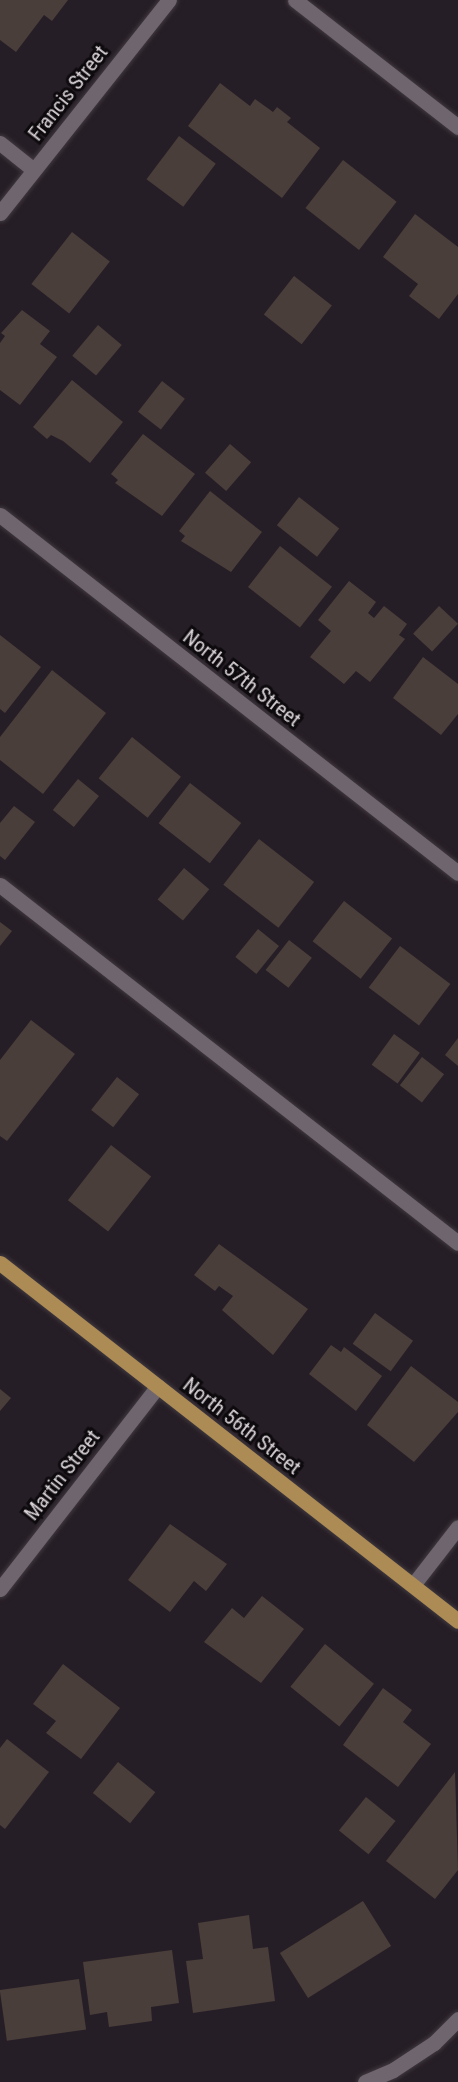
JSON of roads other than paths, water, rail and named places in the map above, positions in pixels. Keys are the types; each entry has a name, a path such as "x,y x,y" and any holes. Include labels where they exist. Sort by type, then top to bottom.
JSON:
{"main road":[{"name":"North 56th Street","path":"0,1263 458,1621"}],"street":[{"name":"Francis Street","path":"0,213 169,0"},
{"path":"295,0 458,128"},
{"path":"0,143 34,170"},
{"name":"North 57th Street","path":"0,516 458,873"},
{"path":"0,885 458,1243"},
{"name":"Martin Street","path":"0,1589 158,1386"},
{"path":"413,1586 458,1527"},
{"path":"365,2082 393,2070 434,2043 458,2019"}]}
